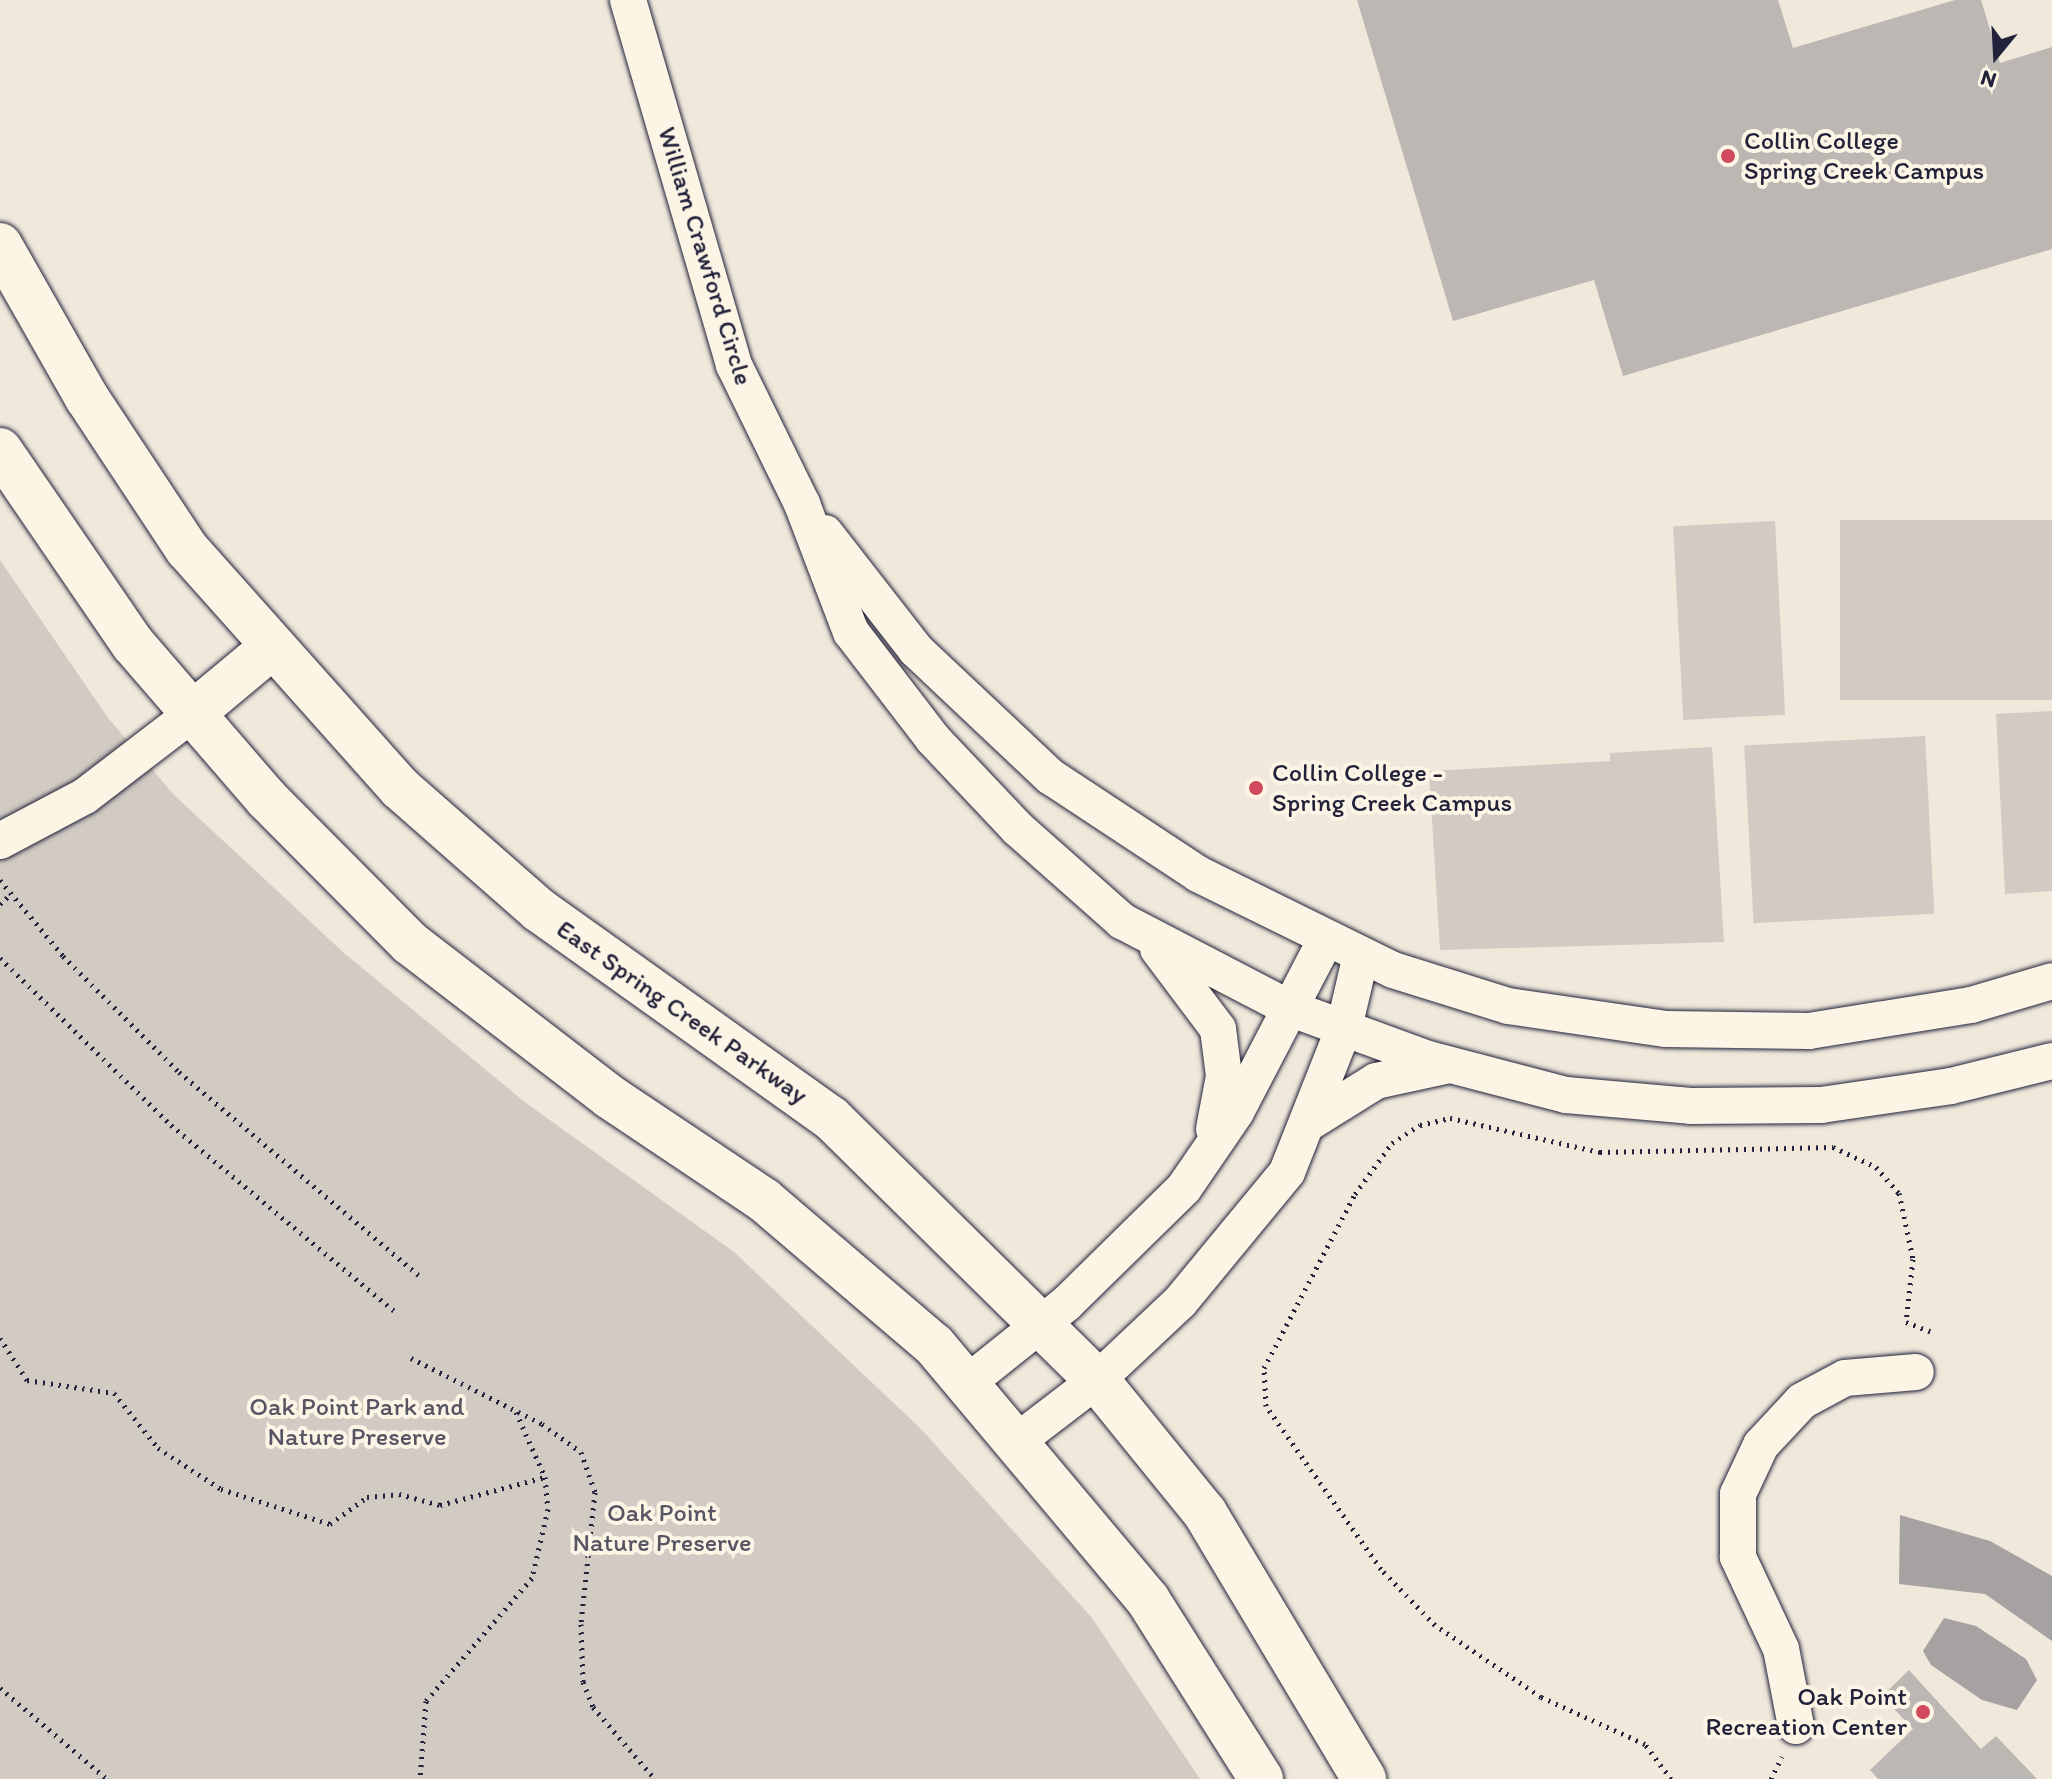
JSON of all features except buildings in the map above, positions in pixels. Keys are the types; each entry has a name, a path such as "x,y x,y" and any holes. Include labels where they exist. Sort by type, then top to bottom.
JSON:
{"main road":[{"name":"East Spring Creek Parkway","path":"0,245 87,398 187,549 400,788 539,910 831,1118 1043,1320 1097,1380 1205,1513 1364,1779"},
{"path":"0,450 72,563 193,713 410,943 610,1097 839,1258 966,1384 1148,1600 1261,1779"},
{"path":"193,713 273,646"}],"lane":[{"name":"William Crawford Circle","path":"628,0 734,365 802,504 851,632 933,739 1018,829 1144,933 1289,1008 1451,1065 1566,1095 1691,1106 1821,1105 1951,1086 2052,1061"},
{"name":"William Crawford Circle","path":"802,504 916,650 1051,777 1198,874 1361,955 1508,1006 1666,1029 1809,1031 1971,1005 2052,981"},
{"path":"0,841 85,796 193,713"},
{"path":"1144,933 1218,1029 1224,1076 1210,1150"},
{"path":"966,1384 1132,1245 1210,1150 1326,939"},
{"path":"1016,1442 1097,1380 1237,1240 1287,1172 1344,1028 1361,955"},
{"path":"1307,1124 1376,1081 1451,1065"},
{"path":"1796,1726 1784,1657 1738,1557 1738,1494 1761,1445 1802,1401 1869,1372 1916,1372"}],"path":[{"path":"0,880 179,1072 418,1275"},
{"path":"0,904 11,894"},
{"path":"0,958 171,1125 394,1311"},
{"path":"1671,1779 1645,1744 1541,1697 1435,1625 1381,1569 1266,1406 1264,1368 1355,1194 1392,1143 1420,1125 1450,1118 1600,1152 1833,1147 1876,1167 1899,1193 1913,1259 1906,1322 1930,1331"},
{"path":"0,1338 27,1380 114,1393 158,1448 221,1489 330,1524 367,1497 399,1494 440,1505 545,1477"},
{"path":"411,1358 564,1436 591,1471 596,1515 581,1624 583,1682 593,1707 655,1779"},
{"path":"420,1779 426,1701 532,1578 548,1509 545,1477 515,1410"},
{"path":"0,1688 107,1779"}],"green space":[{"path":"1840,520 2052,520 2052,700 1840,700"},
{"path":"1775,521 1785,715 1683,720 1673,526"},
{"name":"Oak Point Park and Nature Preserve","path":"0,560 108,718 174,795 344,953 526,1103 734,1252 920,1428 1092,1618 1200,1779 0,1779"},
{"path":"2052,711 2052,891 2005,894 1996,714"},
{"path":"1925,736 1934,914 1754,923 1744,745"},
{"path":"1712,747 1724,942 1440,950 1429,771 1610,761 1610,753"}],"shaded area":[{"path":"1900,1515 1990,1541 2052,1576 2052,1641 1985,1594 1899,1584"},
{"path":"1944,1618 1976,1626 2026,1659 2037,1680 2017,1710 1982,1700 1931,1665 1923,1651"}],"place":[{"name":"Collin College Spring Creek Campus","path":"1728,156"},
{"name":"Collin College - Spring Creek Campus","path":"1256,788"},
{"name":"Oak Point Recreation Center","path":"1923,1712"}],"park label":[{"name":"Oak Point Nature Preserve","path":"662,1528"}]}
